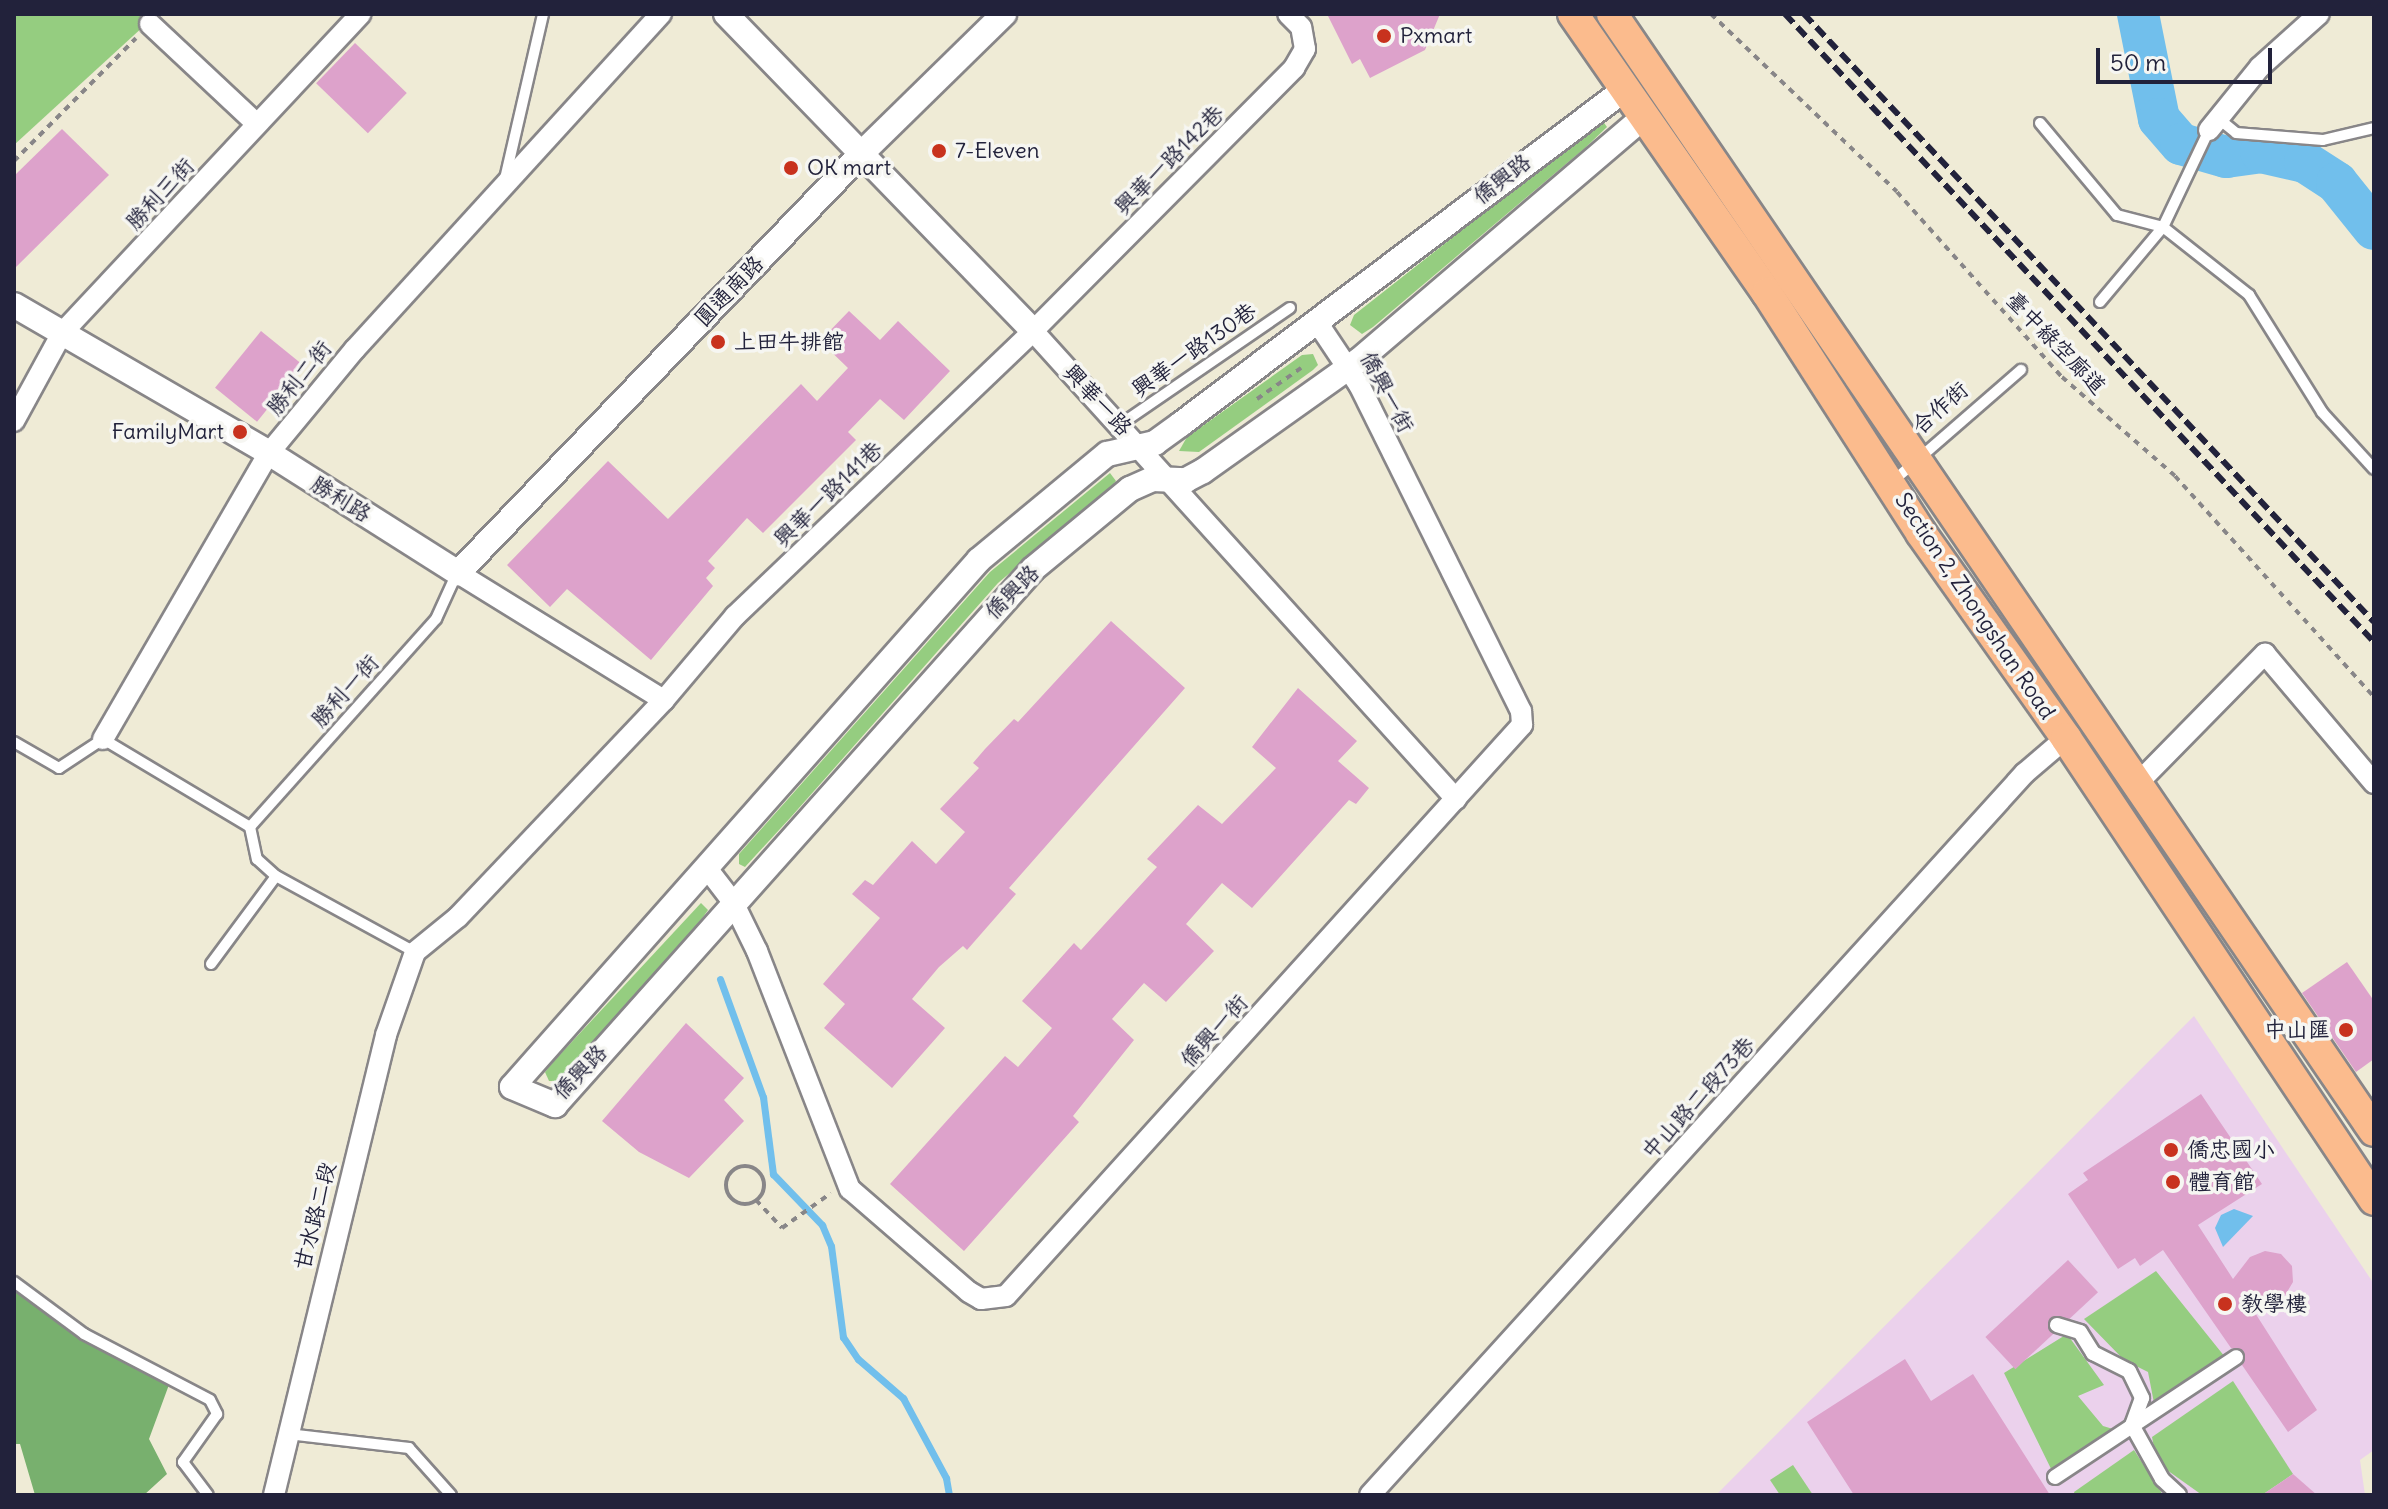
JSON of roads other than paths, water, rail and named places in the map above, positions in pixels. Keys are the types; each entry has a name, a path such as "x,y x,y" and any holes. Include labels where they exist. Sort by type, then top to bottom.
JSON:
{"main road":[{"name":"Section 2, Zhongshan Road","path":"1573,14 2066,738 2374,1200"},
{"name":"Section 2, Zhongshan Road","path":"1612,14 2139,782 2374,1131"}],"street":[{"name":"勝利三街","path":"14,421 62,333 361,14"},
{"name":"勝利二街","path":"103,739 269,453 505,181 661,14"},
{"name":"興華一路","path":"726,14 1121,424 1456,799"},
{"name":"圓通南路","path":"458,573 862,153 1004,14"},
{"name":"興華一路142巷","path":"1033,331 1294,68 1305,49 1301,27 1288,14"},
{"path":"2214,124 2260,67 2319,14"},
{"path":"150,24 257,124"},
{"name":"僑興路","path":"1624,90 1192,417 1155,443 1107,454 979,560 512,1087 555,1105 1013,588 1130,489 1169,479 1186,480 1203,471 1348,368 1644,117"},
{"name":"勝利路","path":"14,305 269,453 664,700"},
{"name":"僑興一街","path":"706,867 733,902 850,1189 969,1292 995,1299 1006,1296 1522,725 1521,711 1348,368 1317,322"},
{"name":"興華一路141巷","path":"415,952 458,917 664,700 735,616 1033,331"},
{"path":"2139,782 2265,654 2374,783"},
{"name":"中山路二段73巷","path":"1370,1495 2025,773 2066,738"},
{"name":"甘水路二段","path":"274,1495 286,1433 386,1035 415,952"},
{"path":"2057,1325 2080,1332 2093,1353 2129,1371 2142,1398 2132,1425 2162,1479 2179,1495"},
{"path":"2055,1477 2236,1357"}],"lane":[{"path":"505,181 514,123 543,14"},
{"path":"2040,123 2117,215 2163,227 2249,295 2322,412 2374,469"},
{"path":"2100,302 2163,227 2214,124 2236,133 2323,140 2374,128"},
{"name":"興華一路130巷","path":"1121,424 1290,308"},
{"name":"合作街","path":"1891,483 2021,370"},
{"name":"勝利一街","path":"250,827 436,619 458,573"},
{"path":"103,739 250,827 257,859 276,876 415,952"},
{"name":"勝利二街","path":"14,742 59,768 103,739"},
{"path":"211,964 276,876"},
{"path":"14,1282 84,1334 210,1400 217,1414 183,1462 208,1495"},
{"path":"286,1433 409,1448 451,1495"}],"water":[{"path":"2234,1209 2253,1216 2223,1247 2215,1228 2221,1215"}],"waterway":[{"path":"2138,14 2159,119 2181,144 2226,157 2261,152 2305,162 2337,183 2374,229"},
{"path":"720,979 763,1097 773,1174 822,1225 831,1246 843,1337 858,1359 903,1398 946,1478 949,1495"}],"railway":[{"path":"1785,14 2374,642"},
{"path":"1804,14 2374,622"}],"place":[{"name":"Pxmart","path":"1384,36"},
{"name":"7-Eleven","path":"939,151"},
{"name":"OK mart","path":"791,168"},
{"name":"上田牛排館","path":"718,342"},
{"name":"FamilyMart","path":"240,432"},
{"name":"中山匯","path":"2346,1030"},
{"name":"僑忠國小","path":"2171,1150"},
{"name":"體育館","path":"2173,1182"},
{"name":"教學樓","path":"2225,1304"}]}
